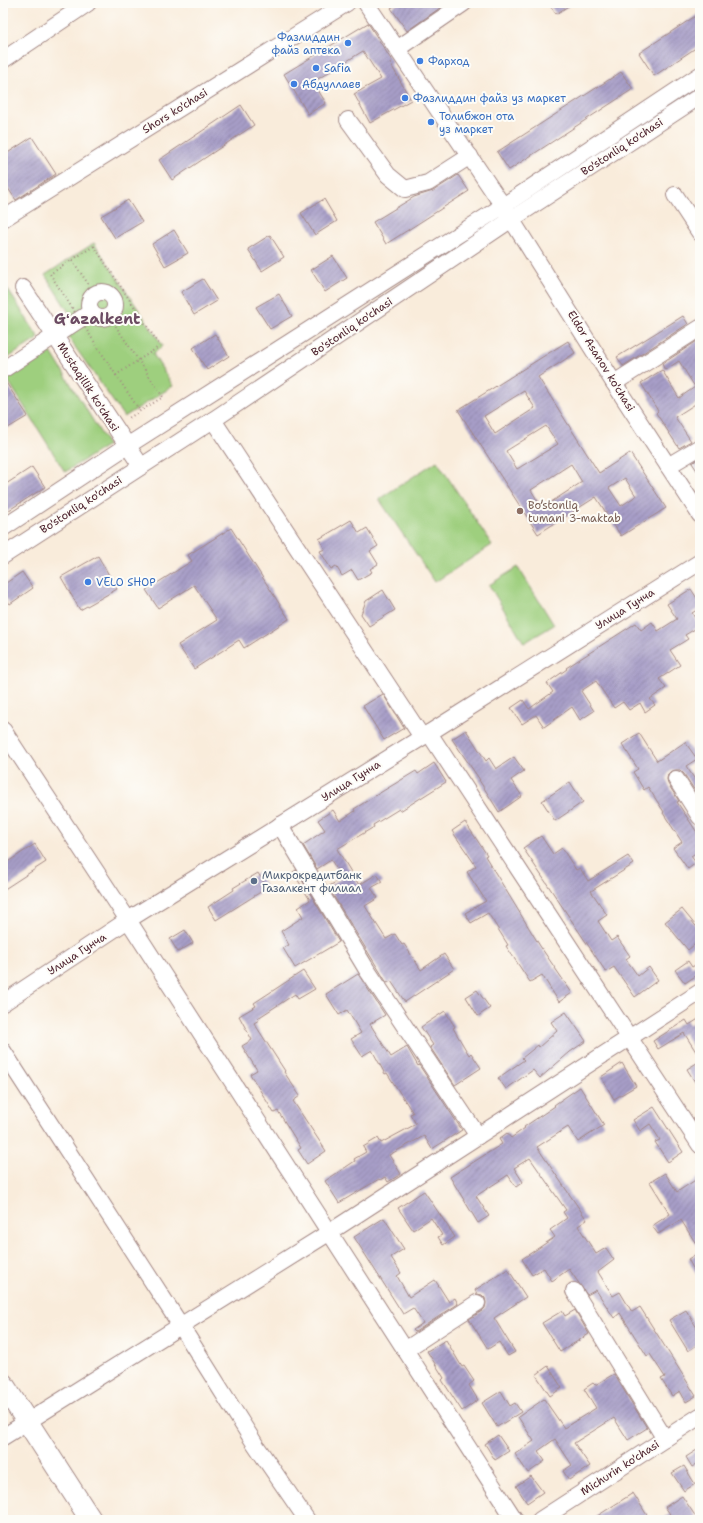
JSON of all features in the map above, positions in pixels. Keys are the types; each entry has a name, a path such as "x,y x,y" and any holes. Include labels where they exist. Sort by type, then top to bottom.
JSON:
{"main road":[{"path":"3,1384 91,1520"}],"street":[{"path":"3,60 88,3"},
{"name":"Shors ko'chasi","path":"3,220 347,3"},
{"name":"Eldor Asanov ko'chasi","path":"366,3 512,219 614,383 700,515"},
{"path":"397,49 464,3"},
{"name":"Bo'stonliq ko'chasi","path":"3,528 127,446 503,206 700,75"},
{"name":"Bo'stonliq ko'chasi","path":"3,556 213,420 512,219 700,96"},
{"path":"348,120 388,175 405,189 428,183 470,156"},
{"path":"675,195 700,233"},
{"name":"Mustaqillik ko'chasi","path":"23,288 140,466"},
{"path":"102,292 106,293 112,298 115,305 114,310 109,316 100,318 96,317 91,312 88,306 95,294 102,292"},
{"path":"4,369 91,312"},
{"path":"614,383 700,328"},
{"path":"213,420 630,1037 700,1145"},
{"path":"668,466 700,447"},
{"name":"Улица Гунча","path":"3,1003 128,920 700,562"},
{"path":"3,730 128,920 515,1520"},
{"path":"676,780 700,817"},
{"path":"280,825 367,970 478,1136"},
{"path":"3,1437 330,1232 700,992"},
{"path":"3,1051 181,1326 255,1444 307,1520"},
{"path":"574,1291 665,1439"},
{"path":"405,1350 477,1303"},
{"name":"Michurin ko'chasi","path":"540,1520 700,1416"}],"path":[{"path":"72,260 95,294"},
{"path":"109,316 163,397 128,419"},
{"path":"116,375 140,411"}],"green space":[{"path":"94,243 163,346 153,354 173,386 124,417 66,334 77,325 45,275"},
{"path":"3,282 39,338 3,361"},
{"path":"51,352 108,445 65,472 7,379"},
{"path":"437,461 492,545 435,582 379,499"},
{"path":"518,567 554,625 524,643 489,585"}],"building":[{"path":"399,3 447,3 407,31 391,8"},
{"path":"548,3 573,3 556,14"},
{"path":"700,13 700,45 654,76 639,53"},
{"path":"368,23 392,61 390,63 411,100 370,123 354,94 381,79 363,51 313,82 326,103 308,114 284,74"},
{"path":"621,72 633,89 509,170 497,152"},
{"path":"241,105 254,125 172,180 159,160"},
{"path":"32,137 56,174 16,200 3,181 3,156"},
{"path":"458,175 469,191 386,244 373,222 414,197 433,191"},
{"path":"324,199 337,221 315,235 301,213"},
{"path":"128,200 142,222 115,238 101,216"},
{"path":"174,230 188,253 165,266 152,244"},
{"path":"270,235 284,257 262,271 248,249"},
{"path":"333,256 347,278 325,292 311,270"},
{"path":"203,279 217,301 194,315 181,292"},
{"path":"279,294 292,316 270,329 256,307"},
{"path":"683,316 688,324 623,366 617,357"},
{"path":"215,334 229,356 207,370 193,348"},
{"path":"700,339 700,401 675,417 691,441 679,448 656,413 658,411 641,383 662,370 679,398 695,387 679,361 665,370 662,364"},
{"path":"568,341 575,353 538,377 599,473 630,453 666,508 621,536 596,497 538,534 458,410","holes":["524,391 535,408 495,434 484,416","546,426 558,444 517,469 506,451","571,464 582,482 542,508 531,490","625,478 636,496 621,506 609,488"]},
{"path":"3,378 28,416 8,428 3,420"},
{"path":"700,458 700,475 692,463"},
{"path":"32,467 45,487 3,514 3,486"},
{"path":"351,520 359,533 367,528 378,546 370,551 378,564 370,569 372,572 358,580 352,570 342,576 336,566 331,569 320,551 325,549 319,539"},
{"path":"231,528 289,619 244,648 239,640 194,669 178,645 217,620 194,585 158,608 146,590 192,561 188,555"},
{"name":"VELO SHOP","path":"98,556 117,589 80,610 61,577"},
{"path":"22,572 33,588 10,604 3,595 3,585"},
{"path":"691,589 700,603 700,608 692,613 700,626 685,635 688,639 670,650 680,665 659,679 666,688 650,699 655,705 645,712 640,703 629,710 623,702 614,708 596,681 581,691 594,711 580,720 572,707 544,727 536,715 522,724 511,708 523,700 529,709 553,692 547,683 567,669 566,668 636,623 641,630 652,622 658,631 677,619 667,604"},
{"path":"383,590 395,610 369,626 361,614 366,601"},
{"path":"383,694 404,728 384,740 363,706"},
{"path":"466,730 486,761 489,758 496,769 514,757 524,771 511,780 522,796 499,812 480,780 452,739"},
{"path":"639,733 657,761 685,742 697,759 686,766 700,787 695,791 680,770 671,771 668,774 667,779 668,784 679,801 677,802 700,837 700,850 691,856 696,863 688,869 673,848 682,842 648,787 644,790 633,772 638,769 622,744"},
{"path":"434,763 446,782 400,811 399,809 373,825 374,827 337,849 359,885 377,874 382,882 371,888 378,898 365,906 386,939 395,934 402,945 404,944 421,970 444,954 454,969 405,1002 391,981 387,983 328,887 342,878 331,860 317,869 303,845 325,830 318,820 333,810 340,821 355,811 354,809 383,791 416,771 418,774"},
{"path":"570,782 583,802 555,821 542,801"},
{"path":"465,822 487,855 485,856 540,946 572,993 559,1002 542,975 530,982 506,946 508,945 488,913 471,923 465,913 486,901 467,872 476,866 452,831"},
{"path":"541,836 553,854 562,848 576,870 580,868 588,881 628,856 634,864 591,891 607,915 598,921 611,941 617,937 630,956 626,959 638,976 649,967 658,980 635,997 614,967 606,972 523,848"},
{"path":"35,844 46,862 3,890 3,865"},
{"path":"296,870 339,942 295,968 283,948 289,945 281,931 303,917 298,908 310,900 293,872"},
{"path":"258,873 267,888 216,920 208,907 234,890 233,888"},
{"path":"682,909 700,931 700,940 688,950 665,922"},
{"path":"185,930 193,943 178,952 170,939"},
{"path":"688,961 692,967 700,962 700,973 685,983 675,970"},
{"path":"303,971 315,989 298,999 295,994 258,1018 259,1020 254,1023 300,1096 293,1101 326,1151 307,1164 298,1150 301,1148 278,1111 274,1113 250,1074 257,1070 242,1046 252,1040 239,1016 256,1006 254,1003"},
{"path":"358,974 385,1015 370,1024 391,1057 407,1047 418,1066 419,1065 462,1130 432,1149 424,1136 389,1155 401,1174 388,1182 385,1177 380,1180 379,1179 339,1203 325,1181 355,1161 354,1159 366,1152 363,1147 378,1138 381,1143 416,1124 410,1114 413,1113 387,1073 385,1074 372,1050 362,1056 351,1039 361,1033 347,1010 339,1015 326,994"},
{"path":"477,990 490,1008 478,1016 466,997"},
{"path":"445,1011 469,1055 471,1053 481,1068 455,1085 430,1047 433,1045 421,1027"},
{"path":"566,1012 586,1041 570,1052 540,1078 533,1070 506,1089 498,1078 524,1060 522,1058 538,1045 539,1047 557,1031 551,1022"},
{"path":"700,1018 700,1058 684,1033 658,1049 653,1041 686,1020 689,1025"},
{"path":"700,1061 700,1090 687,1069"},
{"path":"622,1063 636,1086 614,1099 601,1077"},
{"path":"580,1087 604,1125 578,1142 568,1127 537,1147 587,1220 578,1226 596,1254 606,1248 614,1260 598,1272 613,1296 620,1292 632,1312 640,1307 696,1396 686,1402 680,1391 672,1396 661,1379 665,1377 650,1354 647,1356 620,1313 614,1318 596,1290 587,1295 569,1269 552,1281 544,1268 532,1275 522,1259 555,1237 550,1230 567,1218 563,1212 566,1210 530,1158 514,1168 523,1182 516,1187 508,1175 476,1196 489,1216 478,1223 450,1177 502,1144 499,1139 507,1133 511,1138"},
{"path":"654,1107 683,1152 668,1162 655,1142 660,1140 650,1124 640,1131 633,1120"},
{"path":"665,1173 677,1192 700,1177 700,1250 681,1220 658,1234 652,1226 670,1214 650,1182"},
{"path":"424,1191 455,1237 443,1245 438,1237 442,1235 431,1218 413,1230 398,1208"},
{"path":"384,1218 404,1249 391,1257 401,1273 397,1276 409,1297 435,1280 449,1302 455,1298 458,1304 415,1332 413,1330 423,1323 413,1308 403,1314 354,1237"},
{"path":"700,1252 700,1281 688,1259"},
{"path":"508,1269 526,1297 494,1318 515,1352 508,1356 499,1342 488,1349 469,1319 485,1308 485,1298 482,1295 477,1294 475,1290"},
{"path":"575,1310 589,1334 560,1352 542,1323 562,1311 565,1316"},
{"path":"686,1310 700,1333 700,1343 688,1351 669,1320"},
{"path":"446,1340 462,1367 464,1366 474,1381 469,1385 478,1400 462,1411 442,1380 444,1378 427,1351"},
{"path":"548,1366 562,1388 550,1396 536,1375"},
{"path":"614,1374 647,1428 628,1440 614,1418 574,1443 590,1466 569,1480 563,1471 572,1465 555,1439 538,1451 545,1461 528,1473 515,1454 534,1441 518,1417 544,1399 564,1428 596,1408 584,1389 593,1383 595,1385"},
{"path":"501,1391 510,1406 515,1403 521,1412 497,1427 482,1403"},
{"path":"498,1435 509,1451 495,1460 485,1444"},
{"path":"700,1448 700,1462 692,1467 686,1457"},
{"path":"684,1466 695,1484 684,1491 672,1473"},
{"path":"531,1476 543,1492 527,1503 516,1486"},
{"path":"633,1493 650,1520 591,1520"},
{"path":"682,1496 698,1520 660,1520 670,1514 665,1507"}],"place":[{"name":"Фазлиддин файз аптека","path":"348,43"},
{"name":"Фарход","path":"420,61"},
{"name":"Safia","path":"316,68"},
{"name":"Абдуллаев","path":"294,84"},
{"name":"Фазлиддин файз уз маркет","path":"405,98"},
{"name":"Толибжон ота уз маркет","path":"431,122"},
{"name":"Bo’stonliq tumani 3-maktab","path":"520,511"},
{"name":"VELO SHOP","path":"88,582"},
{"name":"Микрокредитбанк Газалкент филиал","path":"254,881"}],"district":[{"name":"Gʻazalkent","path":"97,319"}]}
